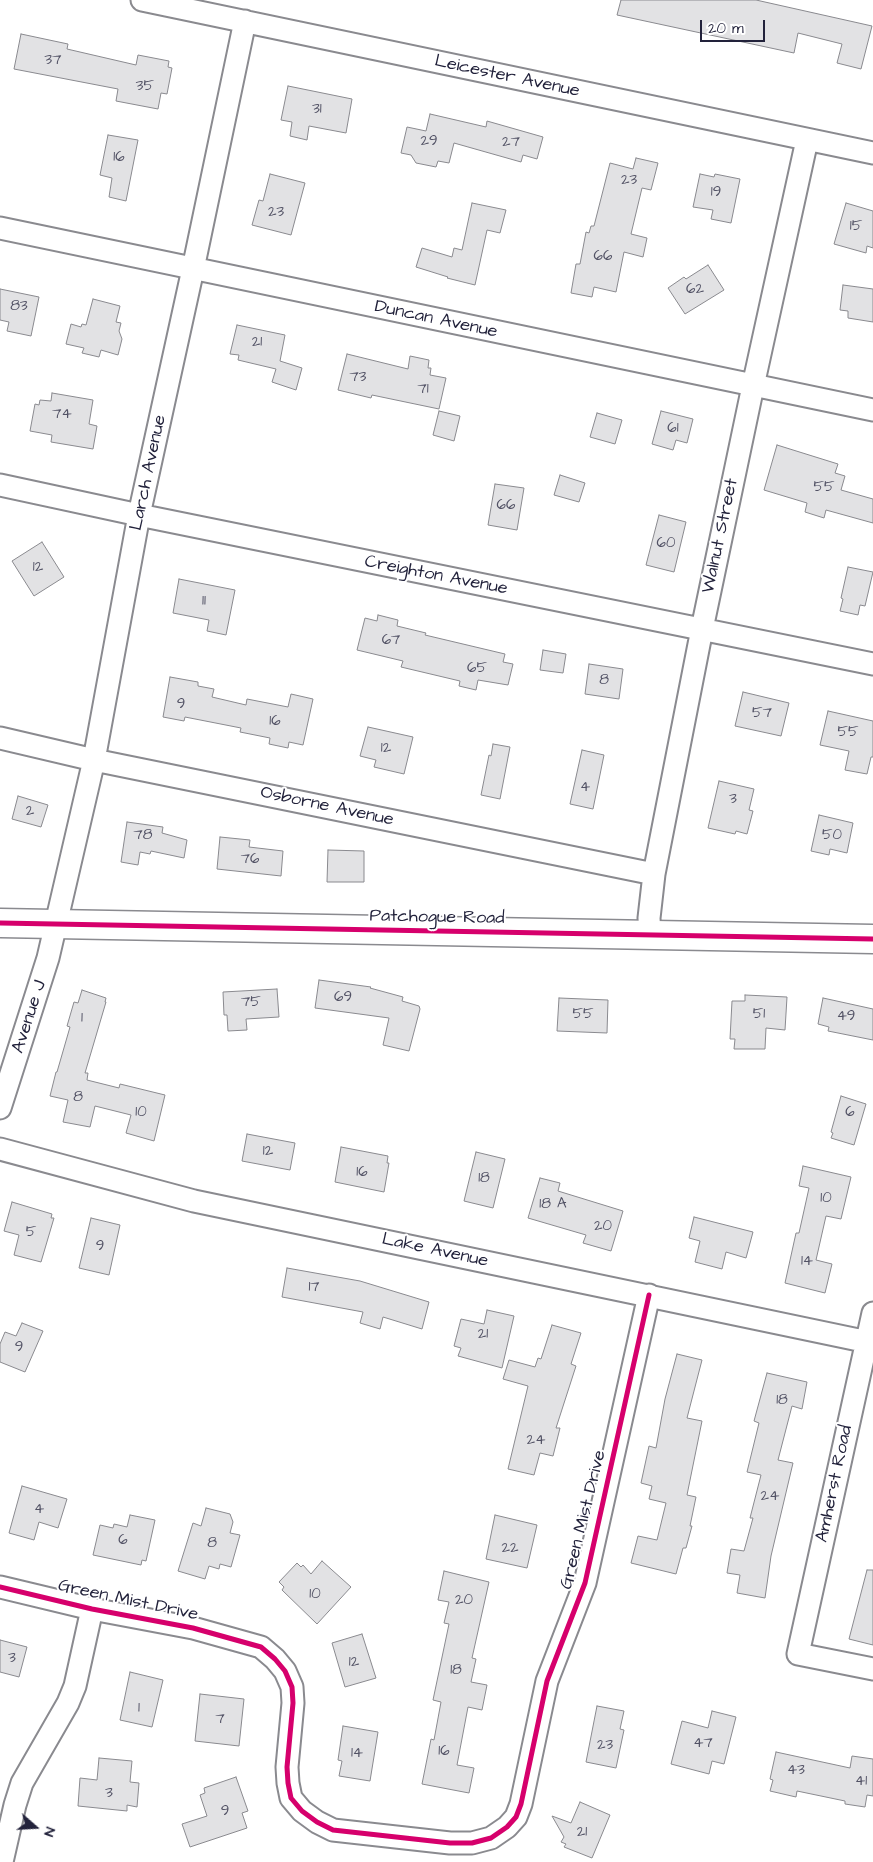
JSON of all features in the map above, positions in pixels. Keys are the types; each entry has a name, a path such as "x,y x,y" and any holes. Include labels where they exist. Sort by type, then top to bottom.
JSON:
{"main road":[{"name":"Patchogue Road","path":"0,924 873,939"}],"street":[{"name":"Leicester Avenue","path":"142,0 873,153"},
{"name":"Larch Avenue","path":"57,924 94,760 139,516 244,22"},
{"name":"Walnut Street","path":"650,935 649,909 654,874 702,629 807,140"},
{"name":"Duncan Avenue","path":"0,228 873,410"},
{"name":"Creighton Avenue","path":"0,485 139,516 873,664"},
{"name":"Osborne Avenue","path":"0,738 94,760 654,874"},
{"name":"Avenue J","path":"0,1108 45,970 57,924"},
{"name":"Lake Avenue","path":"0,1149 194,1201 870,1342"},
{"name":"Green Mist Drive","path":"0,1587 92,1609 193,1628 261,1647 275,1658 285,1671 292,1687 293,1703 287,1767 288,1784 291,1798 302,1810 317,1822 333,1830 450,1843 472,1842 491,1838 507,1828 516,1817 521,1804 547,1681 585,1583 649,1295"},
{"name":"Amherst Road","path":"873,1313 870,1342 798,1654 873,1669"},
{"path":"2,1862 15,1805 22,1784 68,1703 75,1686 92,1609"}],"building":[{"path":"621,0 756,0 872,26 861,69 837,63 842,44 798,33 794,53 617,15"},
{"path":"21,34 68,44 67,49 136,65 138,55 169,61 168,67 172,68 167,94 161,93 158,109 116,101 118,89 14,69"},
{"path":"288,86 352,99 346,133 309,126 307,140 290,136 292,122 281,120"},
{"path":"430,114 486,127 487,121 543,137 537,159 523,155 521,162 454,143 449,163 438,161 436,167 416,163 411,155 401,153 407,127 426,131"},
{"path":"108,135 138,140 126,201 109,197 112,178 100,175"},
{"path":"636,158 658,163 651,190 642,188 631,234 647,238 643,257 624,252 616,292 594,287 592,297 571,293 576,264 580,264 586,232 589,233 591,226 594,226 610,163 633,169"},
{"path":"270,174 305,183 291,235 252,225 259,200 263,201"},
{"path":"700,174 714,177 715,174 740,179 731,223 711,219 713,210 693,207"},
{"path":"472,203 506,210 500,233 487,230 475,285 416,267 422,248 452,257 454,248 462,250"},
{"path":"846,203 873,211 873,248 867,246 866,253 834,244"},
{"path":"708,265 724,290 685,314 668,288 684,277 686,279"},
{"path":"843,285 873,289 873,322 848,318 848,311 840,310"},
{"path":"0,289 39,297 31,336 7,331 9,322 0,320"},
{"path":"93,299 120,306 116,322 121,323 119,331 122,339 118,355 101,350 99,357 82,353 84,348 66,344 71,324 81,327 82,324 86,325"},
{"path":"237,325 285,335 280,361 302,368 296,390 272,382 276,369 238,360 239,355 230,354"},
{"path":"347,354 408,369 410,356 429,360 428,368 431,368 430,375 446,378 439,409 372,395 371,398 338,390"},
{"path":"52,393 93,400 89,424 97,426 93,449 51,442 52,435 30,431 35,404 39,405 40,400 51,401"},
{"path":"439,411 460,416 454,441 433,435"},
{"path":"661,411 693,419 687,443 676,440 673,450 652,444"},
{"path":"597,413 622,420 615,444 590,437"},
{"path":"777,445 838,464 835,473 845,476 841,490 873,499 873,523 826,510 824,518 805,512 807,503 764,490"},
{"path":"560,475 585,483 579,502 554,495"},
{"path":"495,484 524,488 517,530 488,525"},
{"path":"659,515 686,522 674,572 646,565"},
{"path":"42,542 64,577 34,596 12,561"},
{"path":"848,567 873,572 865,606 860,605 858,615 840,611"},
{"path":"179,579 235,590 226,635 207,631 209,620 173,613"},
{"path":"378,615 398,620 397,626 426,633 425,635 505,654 503,662 513,664 508,685 478,680 476,690 459,686 460,681 401,667 403,661 357,650 365,618 377,621"},
{"path":"543,650 566,654 563,673 540,670"},
{"path":"589,664 623,669 619,699 585,694"},
{"path":"170,677 198,682 198,686 214,689 212,697 246,705 247,699 288,707 291,694 313,699 303,745 289,742 288,748 269,744 270,738 240,732 241,728 185,717 184,721 163,717"},
{"path":"743,692 789,703 781,736 735,726"},
{"path":"828,711 873,721 873,757 871,757 867,774 845,770 849,751 820,745"},
{"path":"368,727 413,737 404,774 374,767 376,760 360,756"},
{"path":"493,744 510,747 500,799 481,795"},
{"path":"582,750 604,755 593,809 570,804"},
{"path":"719,781 754,789 749,810 753,811 747,834 736,831 735,834 708,828"},
{"path":"18,796 48,805 41,827 12,819"},
{"path":"819,815 853,823 847,853 830,849 829,855 811,851"},
{"path":"127,822 163,827 162,833 187,840 184,858 151,851 150,854 140,852 138,865 121,862"},
{"path":"220,837 250,840 249,847 283,851 281,876 217,869"},
{"path":"328,850 364,851 364,882 327,882"},
{"path":"319,980 371,987 403,997 402,1001 419,1006 420,1009 409,1051 383,1045 389,1018 315,1008"},
{"path":"277,989 279,1017 246,1019 247,1030 228,1031 227,1015 224,1015 223,992"},
{"path":"82,990 106,998 85,1073 88,1073 87,1080 119,1088 120,1084 165,1095 154,1141 126,1133 131,1115 95,1106 90,1127 63,1122 68,1100 50,1096 70,1027 67,1026 74,1002 78,1003"},
{"path":"745,995 787,997 785,1030 766,1028 765,1049 734,1049 735,1039 730,1039 732,1001 745,1001"},
{"path":"559,998 608,1000 607,1033 557,1031"},
{"path":"823,998 873,1009 873,1040 828,1031 829,1027 818,1024"},
{"path":"841,1096 866,1104 854,1145 831,1138"},
{"path":"247,1134 295,1143 290,1170 242,1161"},
{"path":"341,1147 388,1156 387,1163 389,1163 384,1192 335,1182"},
{"path":"476,1152 505,1159 493,1208 464,1201"},
{"path":"803,1166 851,1177 841,1219 826,1216 816,1260 832,1264 825,1293 785,1283 796,1233 799,1233 809,1188 799,1186"},
{"path":"540,1178 560,1183 558,1191 623,1211 611,1251 583,1243 586,1235 528,1218"},
{"path":"12,1202 52,1214 51,1218 54,1218 41,1262 14,1255 19,1235 4,1231"},
{"path":"694,1217 753,1232 746,1258 726,1252 722,1269 695,1262 700,1241 689,1238"},
{"path":"91,1218 120,1225 109,1275 79,1268"},
{"path":"287,1268 360,1281 429,1302 422,1329 383,1317 380,1329 360,1323 363,1312 282,1297"},
{"path":"487,1310 514,1316 502,1368 458,1356 461,1348 454,1346 461,1319 484,1324"},
{"path":"22,1323 43,1331 25,1372 0,1362 0,1344 5,1332 16,1336"},
{"path":"552,1325 581,1333 571,1364 576,1366 556,1428 560,1428 553,1456 540,1453 534,1475 508,1469 528,1386 503,1379 509,1360 535,1367 538,1358 541,1359"},
{"path":"677,1354 702,1360 687,1418 702,1421 687,1495 696,1497 690,1526 692,1526 686,1548 683,1548 676,1574 631,1563 638,1536 657,1540 666,1503 649,1499 652,1486 641,1483 649,1446 656,1448 665,1399"},
{"path":"767,1373 807,1382 802,1409 792,1406 778,1460 793,1463 771,1556 765,1598 737,1593 740,1575 727,1573 731,1549 744,1551 753,1518 750,1518 761,1475 747,1472 759,1423 754,1421"},
{"path":"22,1486 67,1499 58,1528 39,1522 34,1540 9,1533"},
{"path":"206,1508 230,1514 233,1522 230,1533 240,1535 231,1567 220,1564 219,1569 209,1566 205,1579 178,1571 193,1523 201,1526"},
{"path":"130,1515 155,1520 146,1561 142,1560 141,1565 93,1555 100,1525 113,1528 114,1524 127,1527"},
{"path":"495,1515 537,1525 527,1568 486,1559"},
{"path":"322,1561 351,1587 317,1624 282,1590 284,1587 279,1582 297,1563 301,1567 303,1565 311,1574"},
{"path":"867,1570 873,1570 873,1645 849,1639"},
{"path":"444,1571 489,1582 472,1658 476,1659 471,1682 487,1685 482,1710 468,1707 457,1765 474,1768 469,1793 422,1784 431,1739 434,1740 441,1702 433,1700 449,1624 444,1623 449,1602 438,1600"},
{"path":"362,1634 376,1678 345,1687 332,1643"},
{"path":"0,1640 27,1647 19,1677 0,1672"},
{"path":"130,1672 163,1680 152,1727 120,1720"},
{"path":"200,1694 244,1699 239,1746 195,1741"},
{"path":"597,1706 624,1711 620,1729 624,1730 616,1768 586,1762"},
{"path":"712,1711 736,1717 724,1764 712,1761 709,1774 671,1764 682,1721 708,1728"},
{"path":"343,1726 378,1732 370,1781 339,1776 342,1761 338,1760"},
{"path":"776,1752 850,1768 852,1756 873,1759 873,1796 867,1795 865,1807 845,1804 845,1801 797,1791 796,1797 770,1791 773,1780 770,1779"},
{"path":"99,1758 132,1761 130,1782 139,1783 137,1807 127,1805 127,1811 78,1806 80,1778 97,1780"},
{"path":"236,1777 248,1811 242,1813 247,1828 190,1847 182,1824 207,1816 200,1795 205,1793 204,1788"},
{"path":"580,1802 610,1815 592,1858 564,1847 566,1844 561,1842 564,1837 552,1816 571,1823"}],"cycle path":[{"path":"0,923 873,939"},
{"path":"0,1587 92,1609 193,1628 261,1647 285,1671 292,1687 293,1703 287,1767 288,1783 291,1798 302,1811 317,1822 333,1830 450,1843 472,1843 491,1838 507,1827 516,1817 521,1804 547,1681 585,1583 649,1295"}]}
